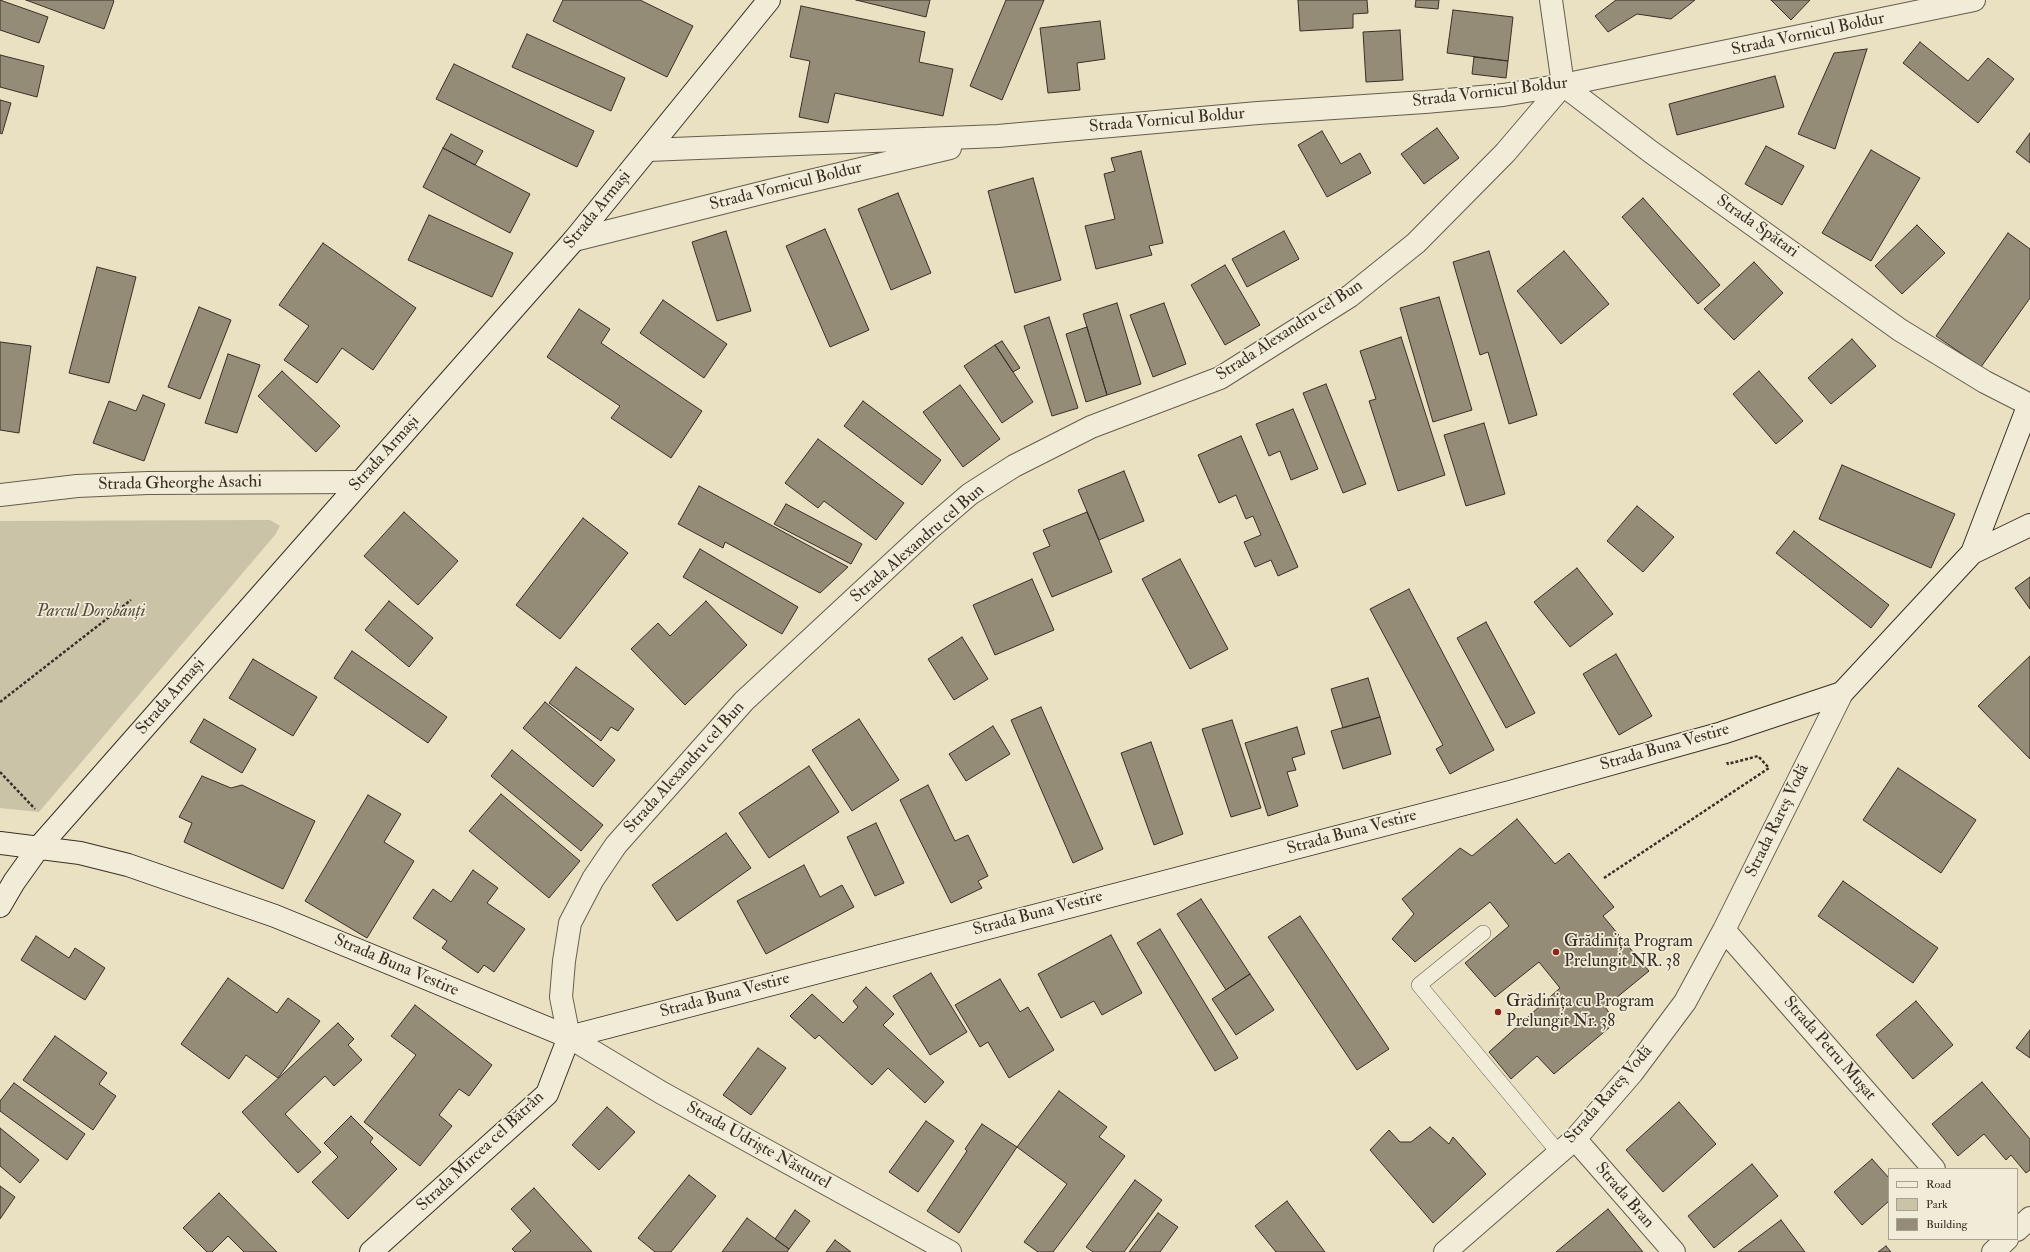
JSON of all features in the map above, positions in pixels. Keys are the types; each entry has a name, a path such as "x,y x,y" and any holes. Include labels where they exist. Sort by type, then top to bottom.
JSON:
{"street":[{"name":"Strada Armași","path":"0,906 14,882 39,847 574,240 769,0"},
{"path":"1551,0 1564,85"},
{"name":"Strada Vornicul Boldur","path":"648,150 998,136 1258,113 1495,96 1564,85 1974,0"},
{"name":"Strada Spătari","path":"1564,85 1651,152 1900,330 1986,382 2029,405"},
{"name":"Strada Alexandru cel Bun","path":"569,1038 561,997 564,961 570,923 593,880 616,845 744,701 927,531 970,494 1014,466 1091,427 1220,378 1350,296 1416,242 1504,153 1564,85"},
{"name":"Strada Vornicul Boldur","path":"574,240 789,186 998,136"},
{"path":"1972,553 2029,405"},
{"name":"Strada Gheorghe Asachi","path":"0,495 77,486 148,483 360,482"},
{"name":"Strada Buna Vestire","path":"0,843 80,853 128,865 275,916 569,1038 695,1003 1510,792 1722,733 1842,692 1972,553 2030,525"},
{"name":"Strada Rareș Vodă","path":"1445,1252 1567,1146 1632,1073 1685,1002 1724,930 1842,692"},
{"name":"Strada Petru Mușat","path":"1724,930 1933,1168"},
{"name":"Strada Mircea cel Bătrân","path":"371,1252 547,1094 569,1038"},
{"name":"Strada Udriște Năsturel","path":"569,1038 662,1093 950,1252"},
{"name":"Strada Bran","path":"1567,1146 1674,1252"},
{"path":"2018,1229 2030,1218"}],"lane":[{"path":"1483,933 1420,985 1567,1146"}],"path":[{"path":"0,702 131,600"},
{"path":"1604,878 1769,768 1758,756 1728,764 1722,733"},
{"path":"0,772 39,813"}],"green space":[{"name":"Parcul Dorobanți","path":"270,520 280,526 275,535 39,812 0,808 0,521"}],"building":[{"path":"0,0 48,17 39,43 0,30"},
{"path":"26,0 113,0 114,1 104,29"},
{"path":"563,0 640,0 693,26 667,77 553,21"},
{"path":"856,0 930,0 926,17"},
{"path":"1006,0 1044,0 1002,100 970,86"},
{"path":"1298,0 1367,0 1368,13 1353,14 1353,28 1300,31"},
{"path":"1416,0 1439,0 1438,9 1415,7"},
{"path":"1616,0 1695,0 1671,19 1637,14 1608,32 1595,16"},
{"path":"1771,0 1810,0 1791,20"},
{"path":"801,6 925,32 919,62 953,69 943,116 835,93 828,123 799,117 810,61 790,57"},
{"path":"1453,10 1513,17 1508,61 1447,53"},
{"path":"1100,21 1105,59 1077,63 1080,90 1048,93 1040,28"},
{"path":"1400,30 1403,80 1366,82 1363,32"},
{"path":"527,34 625,78 611,111 512,67"},
{"path":"1920,42 1968,81 1988,58 2014,79 1978,123 1903,63"},
{"path":"1867,49 1835,149 1798,134 1834,53"},
{"path":"0,55 44,66 37,97 0,87"},
{"path":"1474,57 1508,61 1506,78 1472,74"},
{"path":"454,64 594,131 577,167 436,99"},
{"path":"1775,76 1784,107 1677,135 1669,104"},
{"path":"0,100 11,103 2,134 0,133"},
{"path":"1437,128 1459,158 1424,184 1401,154"},
{"path":"1322,131 1341,164 1360,153 1371,173 1327,197 1298,145"},
{"path":"2030,133 2030,163 2016,152"},
{"path":"451,134 483,151 475,165 443,148"},
{"path":"1766,146 1804,166 1782,205 1745,184"},
{"path":"443,148 530,194 510,233 423,187"},
{"path":"1871,150 1920,178 1871,261 1822,233"},
{"path":"1141,151 1163,243 1149,246 1152,255 1096,269 1085,226 1115,219 1104,174 1115,171 1111,158"},
{"path":"1033,178 1061,280 1015,293 988,191"},
{"path":"898,193 931,273 891,290 858,209"},
{"path":"1643,198 1720,285 1698,304 1622,217"},
{"path":"429,215 513,253 492,297 408,260"},
{"path":"1917,225 1945,253 1902,294 1875,266"},
{"path":"825,229 869,330 830,347 786,246"},
{"path":"726,231 751,311 717,321 692,242"},
{"path":"1284,231 1299,259 1247,287 1232,259"},
{"path":"2008,233 2030,249 2030,298 1981,367 1936,336"},
{"path":"323,243 416,308 373,370 342,348 317,383 284,360 309,326 279,305"},
{"path":"1489,251 1537,415 1509,424 1488,352 1480,355 1453,262"},
{"path":"1564,251 1609,304 1561,344 1517,291"},
{"path":"1754,262 1783,293 1734,340 1704,309"},
{"path":"1225,265 1260,325 1225,345 1191,285"},
{"path":"97,267 136,277 109,383 69,373"},
{"path":"1439,297 1472,410 1433,422 1400,308"},
{"path":"663,300 727,344 704,378 640,333"},
{"path":"1117,303 1141,384 1107,395 1083,314"},
{"path":"1164,303 1186,364 1153,377 1130,315"},
{"path":"199,307 231,320 200,399 168,387"},
{"path":"579,309 610,329 601,343 702,411 671,458 611,418 620,406 547,357"},
{"path":"1049,317 1078,408 1052,416 1024,326"},
{"path":"1087,327 1107,395 1086,402 1066,334"},
{"path":"1401,337 1445,475 1398,491 1369,401 1376,399 1360,351"},
{"path":"1852,339 1876,366 1831,404 1808,378"},
{"path":"1002,341 1020,368 1013,372 995,345"},
{"path":"0,342 31,346 19,433 0,430"},
{"path":"995,345 1033,402 1002,423 964,366"},
{"path":"228,354 260,365 237,433 205,423"},
{"path":"282,371 340,426 316,452 258,396"},
{"path":"1759,371 1803,421 1776,444 1733,394"},
{"path":"1326,384 1366,484 1343,493 1303,393"},
{"path":"960,385 1000,439 963,467 923,412"},
{"path":"143,395 165,404 144,461 93,443 109,401 136,411"},
{"path":"863,401 941,460 922,485 844,426"},
{"path":"1293,409 1318,469 1291,480 1280,451 1269,456 1256,424"},
{"path":"1484,423 1505,494 1466,506 1444,435"},
{"path":"1241,436 1298,567 1278,576 1271,560 1255,567 1244,542 1261,535 1253,516 1246,519 1236,495 1219,503 1198,455"},
{"path":"818,439 904,503 876,540 824,501 818,508 785,483"},
{"path":"1842,465 1955,514 1931,568 1819,519"},
{"path":"1124,471 1144,521 1099,540 1078,490"},
{"path":"699,486 848,567 820,593 725,542 723,548 678,524"},
{"path":"786,504 862,544 851,564 774,524"},
{"path":"1637,506 1674,537 1643,572 1607,541"},
{"path":"404,512 458,561 418,605 364,556"},
{"path":"1087,512 1112,572 1052,597 1033,553 1050,546 1043,530"},
{"path":"583,518 628,553 560,639 516,605"},
{"path":"1794,531 1889,605 1871,628 1776,553"},
{"path":"700,549 798,607 782,634 683,577"},
{"path":"1180,559 1228,649 1190,669 1142,579"},
{"path":"1577,568 1613,614 1570,647 1534,602"},
{"path":"2030,577 2030,609 2015,588"},
{"path":"1032,579 1054,630 995,655 973,605"},
{"path":"1409,589 1494,750 1450,774 1436,749 1443,745 1370,609"},
{"path":"389,601 433,638 409,667 365,630"},
{"path":"706,601 747,645 685,705 631,649 658,623 670,636"},
{"path":"1486,622 1535,713 1506,728 1457,638"},
{"path":"962,637 988,679 954,700 928,659"},
{"path":"352,651 447,717 428,743 334,678"},
{"path":"1616,654 1652,716 1619,735 1583,674"},
{"path":"2030,656 2030,759 1978,706"},
{"path":"253,659 317,697 293,736 229,698"},
{"path":"576,667 634,709 618,731 611,727 601,741 549,703"},
{"path":"1368,678 1380,717 1343,728 1331,689"},
{"path":"545,702 615,760 593,787 523,728"},
{"path":"1041,707 1103,849 1073,863 1011,720"},
{"path":"1380,717 1391,754 1343,769 1331,731"},
{"path":"204,719 256,749 242,773 190,742"},
{"path":"859,719 899,780 852,811 812,750"},
{"path":"1232,720 1261,808 1231,817 1202,729"},
{"path":"993,726 1010,754 966,781 949,754"},
{"path":"1297,727 1305,754 1292,758 1296,770 1287,772 1298,806 1268,816 1245,743"},
{"path":"1151,742 1183,834 1154,845 1121,753"},
{"path":"512,750 603,825 581,851 491,776"},
{"path":"809,766 839,812 769,858 739,813"},
{"path":"1898,768 1976,820 1941,873 1863,820"},
{"path":"202,776 231,788 242,785 315,821 283,889 184,842 192,823 179,817"},
{"path":"928,785 955,841 968,835 988,876 978,881 982,888 951,903 900,800"},
{"path":"501,794 580,861 549,898 469,831"},
{"path":"368,795 401,814 384,842 414,861 367,938 305,901"},
{"name":"Grădinița Program Prelungit NR. 38","path":"1517,819 1555,864 1569,853 1614,907 1603,916 1649,971 1605,1007 1616,1022 1554,1074 1537,1056 1511,1079 1489,1052 1560,988 1539,962 1495,997 1465,963 1509,926 1490,902 1415,962 1392,939 1414,914 1402,899 1460,848 1472,856"},
{"path":"876,823 904,883 875,896 847,837"},
{"path":"726,833 751,868 677,921 652,885"},
{"path":"804,865 820,897 842,885 854,907 766,954 737,901"},
{"path":"473,870 498,888 487,903 525,929 494,972 484,965 478,973 442,948 447,941 413,918 433,889 451,902"},
{"path":"1843,881 1938,948 1913,983 1818,916"},
{"path":"1201,899 1250,974 1226,990 1177,914"},
{"path":"1300,916 1389,1049 1357,1070 1268,937"},
{"path":"1160,929 1238,1058 1215,1071 1137,943"},
{"path":"1111,935 1142,993 1102,1015 1094,1001 1061,1018 1038,974"},
{"path":"36,936 69,958 75,948 105,968 85,1000 21,960"},
{"path":"931,973 967,1032 930,1055 893,996"},
{"path":"1250,974 1274,1010 1236,1035 1212,999"},
{"path":"228,978 277,1013 288,998 320,1021 278,1078 246,1055 229,1079 181,1044"},
{"path":"1000,979 1020,1012 1028,1007 1054,1050 1009,1078 988,1042 980,1047 955,1005"},
{"path":"866,987 894,1014 883,1025 944,1082 925,1103 888,1068 872,1085 819,1035 815,1039 790,1016 812,994 843,1023 858,1007 853,1001"},
{"path":"1916,1001 1953,1045 1913,1079 1876,1035"},
{"path":"415,1005 492,1065 469,1096 459,1089 439,1115 452,1126 420,1166 364,1122 416,1055 391,1036"},
{"path":"338,1023 354,1039 348,1045 362,1060 334,1086 325,1076 285,1114 321,1152 298,1173 242,1112"},
{"path":"2030,1030 2030,1058 2016,1048"},
{"path":"55,1036 107,1073 99,1084 116,1096 93,1130 23,1080"},
{"path":"758,1048 786,1068 751,1115 723,1095"},
{"path":"1982,1082 2030,1139 2030,1170 2026,1173 2011,1155 2006,1160 1984,1134 1958,1156 1932,1124"},
{"path":"14,1083 85,1134 67,1160 0,1111 0,1101"},
{"path":"1059,1091 1107,1127 1099,1137 1125,1156 1053,1252 1038,1252 1024,1242 1067,1184 1017,1147"},
{"path":"1679,1102 1716,1144 1663,1192 1626,1150"},
{"path":"607,1107 635,1132 599,1170 572,1145"},
{"path":"351,1116 373,1138 370,1142 397,1169 348,1219 312,1182 338,1157 324,1143"},
{"path":"926,1121 954,1141 918,1192 889,1172"},
{"path":"982,1124 1017,1147 959,1233 927,1211 967,1151 965,1149"},
{"path":"1430,1127 1449,1144 1453,1137 1486,1174 1433,1223 1370,1150 1389,1130 1400,1142 1411,1142"},
{"path":"0,1128 39,1160 20,1183 0,1166"},
{"path":"1872,1159 1888,1177 1888,1202 1862,1225 1834,1192"},
{"path":"1752,1164 1778,1196 1714,1248 1688,1216"},
{"path":"689,1175 716,1196 671,1252 655,1252 638,1238"},
{"path":"1135,1180 1162,1200 1124,1252 1093,1252 1086,1247"},
{"path":"0,1186 15,1197 0,1219"},
{"path":"534,1188 592,1252 515,1252 512,1249 531,1231 511,1209"},
{"path":"219,1193 277,1252 244,1252 228,1236 212,1252 207,1252 183,1228"},
{"path":"1287,1201 1325,1252 1276,1252 1255,1226"},
{"path":"1608,1209 1643,1252 1556,1252"},
{"path":"795,1210 810,1221 789,1249 775,1239"},
{"path":"1158,1213 1178,1227 1160,1252 1129,1252"},
{"path":"747,1218 789,1249 787,1252 722,1252"},
{"path":"1781,1220 1805,1252 1738,1252"},
{"path":"835,1240 851,1252 826,1252"},
{"path":"1886,1246 1891,1252 1878,1252"}],"place":[{"name":"Grădinița Program Prelungit NR. 38","path":"1556,952"},
{"name":"Grădinița cu Program Prelungit Nr. 38","path":"1498,1012"}]}
